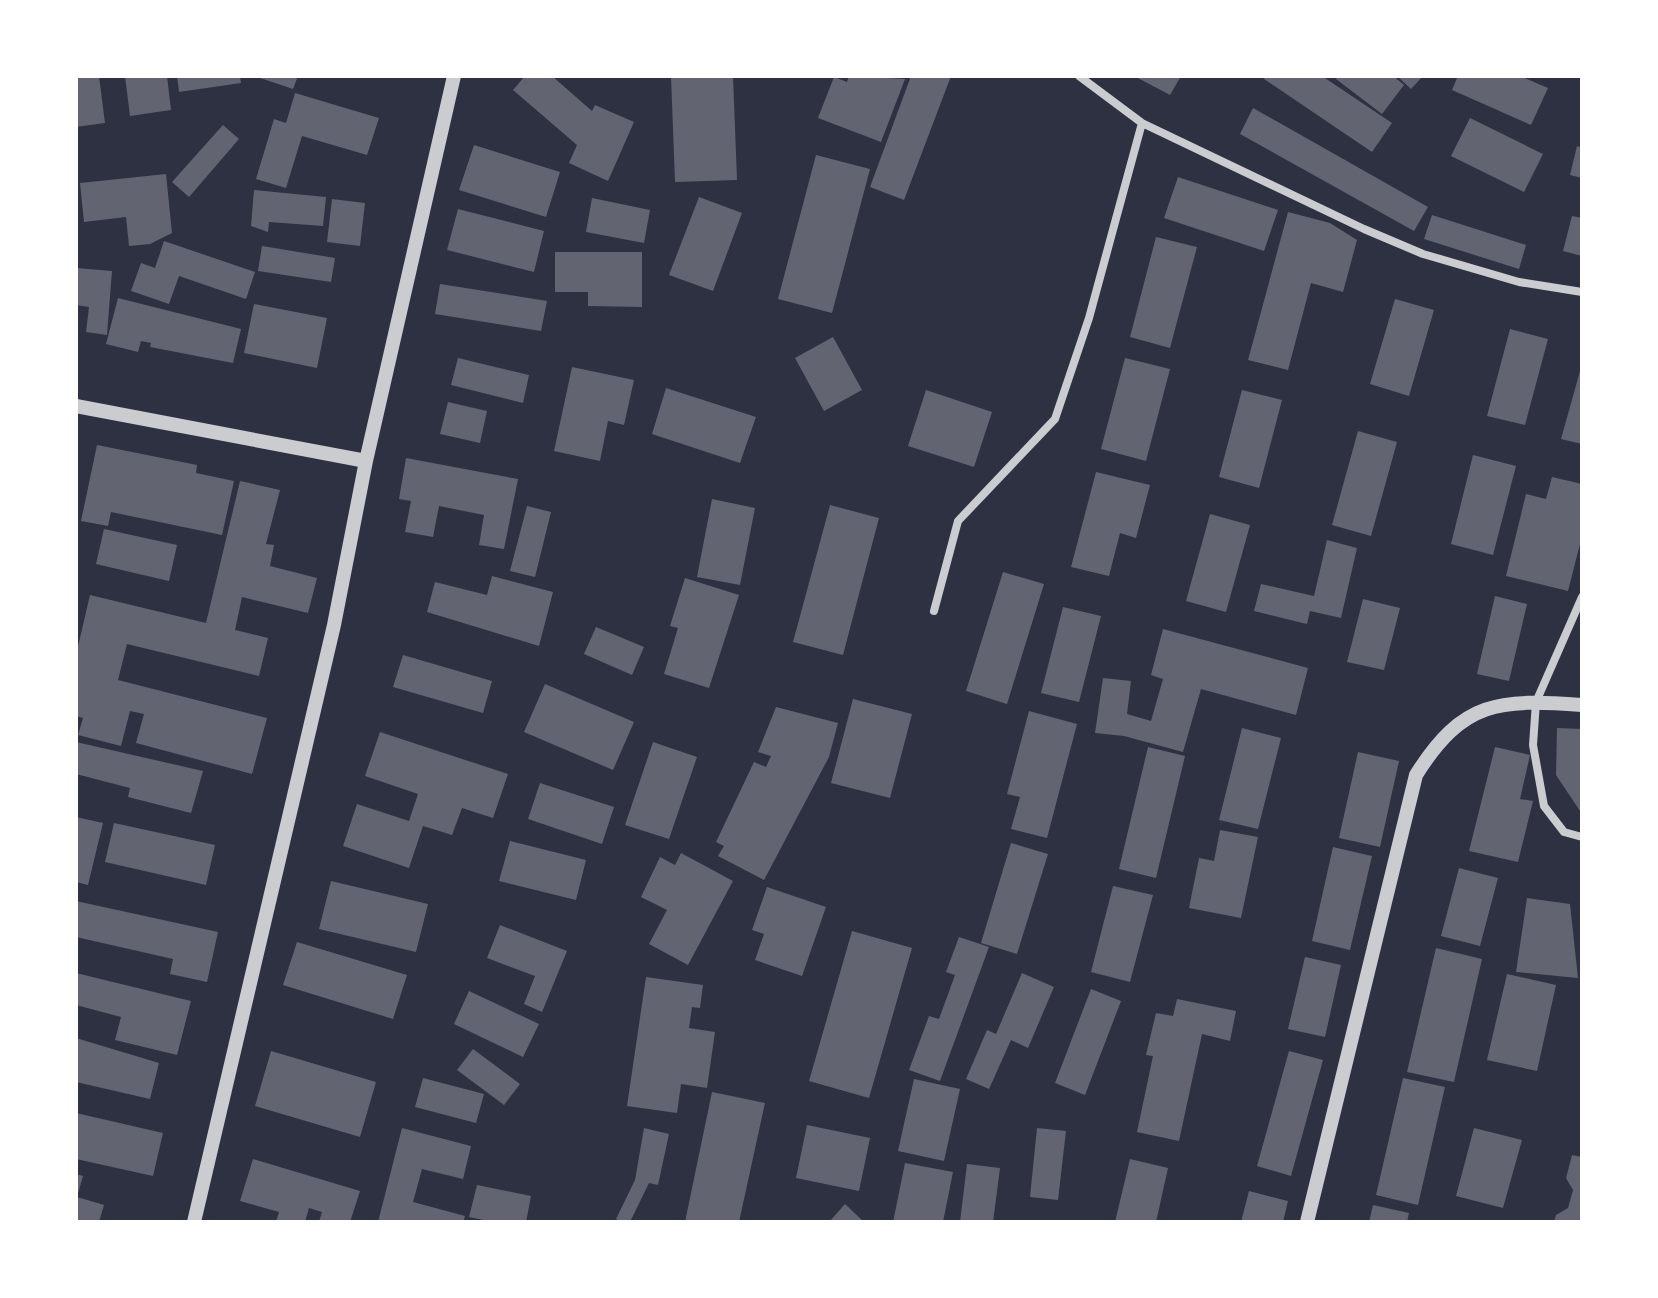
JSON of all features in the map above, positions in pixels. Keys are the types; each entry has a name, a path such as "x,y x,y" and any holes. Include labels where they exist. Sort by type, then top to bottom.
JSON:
{"street":[{"path":"194,1222 330,640 366,461 454,76"},
{"path":"1079,76 1142,123 1364,229 1423,254 1519,282 1582,292"},
{"path":"934,611 958,521 1055,419 1089,318 1142,123"},
{"path":"76,406 366,461"},
{"path":"1582,597 1536,702 1533,745 1544,806 1564,832 1582,837"},
{"path":"1307,1222 1416,775 1438,741 1467,718 1500,703 1582,705"}],"building":[{"path":"76,76 99,76 105,123 76,127"},
{"path":"125,76 167,76 171,110 130,116"},
{"path":"177,76 240,76 241,83 179,92"},
{"path":"254,76 298,76 293,89"},
{"path":"525,76 552,76 592,111 595,105 634,122 608,181 569,163 577,145 513,90"},
{"path":"671,76 733,76 737,180 675,182"},
{"path":"849,76 905,79 881,142 818,118 834,77 847,82"},
{"path":"911,76 951,76 904,200 870,187"},
{"path":"1134,76 1181,76 1170,95"},
{"path":"1265,76 1322,76 1392,123 1372,152 1264,79"},
{"path":"1338,76 1393,76 1404,85 1382,114 1336,79"},
{"path":"1397,76 1423,76 1411,89"},
{"path":"1458,76 1520,76 1548,88 1531,125 1452,90"},
{"path":"295,93 379,118 367,155 302,136 286,188 256,179 274,119 286,123"},
{"path":"1253,108 1428,207 1414,231 1240,134"},
{"path":"1470,118 1543,154 1524,192 1451,156"},
{"path":"223,125 239,139 189,197 172,182"},
{"path":"474,145 560,172 546,217 459,190"},
{"path":"1577,146 1582,148 1582,178 1570,175"},
{"path":"816,155 870,169 832,313 778,299"},
{"path":"166,174 172,233 150,244 129,246 126,217 84,222 80,183"},
{"path":"1178,177 1278,210 1264,251 1164,218"},
{"path":"254,190 326,197 323,226 269,222 268,232 251,226"},
{"path":"699,197 742,213 713,291 669,275"},
{"path":"592,198 650,210 644,243 586,232"},
{"path":"332,199 365,203 360,246 327,242"},
{"path":"458,209 544,231 534,272 447,250"},
{"path":"1288,212 1330,223 1357,240 1343,292 1311,283 1288,370 1248,360"},
{"path":"1432,215 1526,245 1519,269 1424,239"},
{"path":"1572,216 1582,218 1582,256 1563,251"},
{"path":"1156,237 1197,247 1170,348 1130,337"},
{"path":"164,241 255,272 246,299 179,276 169,304 131,291 141,263 155,268"},
{"path":"262,246 335,258 331,282 258,271"},
{"path":"555,252 642,252 642,307 588,306 588,292 555,292"},
{"path":"76,268 112,271 107,335 86,332 89,307 76,305"},
{"path":"440,284 547,301 541,331 435,314"},
{"path":"118,298 241,329 233,363 150,347 151,343 141,341 138,352 106,344"},
{"path":"1395,299 1434,310 1409,396 1370,384"},
{"path":"254,304 327,318 317,368 244,353"},
{"path":"1510,329 1548,339 1525,425 1487,416"},
{"path":"833,337 862,390 824,411 795,358"},
{"path":"458,358 529,375 523,403 451,385"},
{"path":"1125,358 1170,369 1146,461 1101,449"},
{"path":"1582,364 1582,444 1561,439"},
{"path":"572,367 634,380 624,425 608,421 600,461 554,451"},
{"path":"666,388 756,417 740,463 652,434"},
{"path":"926,390 992,412 974,467 908,446"},
{"path":"1242,390 1282,400 1259,488 1219,477"},
{"path":"448,402 487,411 480,443 440,434"},
{"path":"1358,431 1397,442 1371,536 1332,525"},
{"path":"97,445 197,465 196,473 234,481 222,535 111,512 108,526 81,521"},
{"path":"1473,455 1516,466 1493,555 1451,544"},
{"path":"406,458 518,479 504,549 479,545 484,515 439,506 433,537 405,532 411,501 399,499"},
{"path":"1096,472 1150,485 1136,538 1120,533 1109,576 1071,567"},
{"path":"1552,477 1582,484 1582,536 1568,591 1506,576 1526,494 1546,499"},
{"path":"240,481 280,490 266,544 274,545 270,566 317,578 308,613 242,597 235,630 268,638 259,676 127,644 118,680 267,718 252,774 136,743 144,714 130,711 121,746 78,735 83,718 76,716 76,655 90,595 206,623"},
{"path":"712,499 755,508 740,585 697,577"},
{"path":"830,505 879,518 843,655 793,642"},
{"path":"527,506 551,512 535,577 510,571"},
{"path":"1210,514 1250,525 1226,612 1186,601"},
{"path":"104,529 177,545 169,581 96,564"},
{"path":"1327,540 1357,548 1341,618 1310,611 1307,624 1254,611 1261,584 1314,596"},
{"path":"1003,572 1044,584 1007,704 966,691"},
{"path":"492,576 553,592 539,646 427,612 435,582 487,595"},
{"path":"685,578 739,595 709,688 664,674 678,628 670,626"},
{"path":"1495,596 1527,604 1509,681 1477,674"},
{"path":"1363,599 1400,608 1384,670 1347,662"},
{"path":"1063,607 1101,616 1079,702 1041,693"},
{"path":"596,627 644,647 632,675 584,654"},
{"path":"1163,629 1308,668 1296,715 1201,689 1183,752 1124,736 1095,733 1103,678 1131,681 1127,714 1151,721 1163,679 1151,675"},
{"path":"403,655 492,681 483,713 393,687"},
{"path":"545,684 634,722 613,770 524,732"},
{"path":"853,699 912,714 890,798 831,783"},
{"path":"776,707 838,723 829,757 764,880 718,856 724,846 716,842 754,762 766,767 771,756 758,752"},
{"path":"1029,711 1077,724 1047,838 1011,829 1020,797 1007,794"},
{"path":"1242,728 1281,738 1258,829 1219,820"},
{"path":"1557,728 1582,729 1582,814 1556,775"},
{"path":"380,732 508,774 493,818 462,808 452,835 423,826 409,868 343,846 357,804 409,821 418,794 365,776"},
{"path":"76,742 203,771 191,813 128,797 130,788 76,774"},
{"path":"653,742 697,757 669,839 625,825"},
{"path":"1148,747 1185,756 1156,878 1119,869"},
{"path":"1495,747 1530,755 1520,799 1533,801 1518,862 1469,851"},
{"path":"1358,752 1399,761 1380,847 1339,838"},
{"path":"540,783 614,807 602,844 528,819"},
{"path":"76,817 103,823 88,885 76,882"},
{"path":"114,823 215,845 206,885 105,862"},
{"path":"1220,830 1258,837 1241,918 1189,908 1199,858 1214,861"},
{"path":"510,841 586,860 576,900 499,881"},
{"path":"1011,843 1048,854 1017,954 981,943"},
{"path":"1333,847 1372,856 1350,950 1312,941"},
{"path":"681,853 733,881 688,965 649,944 667,910 641,897 660,857 675,865"},
{"path":"1459,868 1498,878 1480,946 1441,936"},
{"path":"331,881 428,904 416,952 319,929"},
{"path":"1113,886 1153,895 1130,982 1091,972"},
{"path":"767,887 826,907 802,976 755,960 764,934 752,930"},
{"path":"1527,898 1570,904 1578,978 1516,972"},
{"path":"76,901 218,932 207,982 170,974 173,959 76,937"},
{"path":"500,925 567,951 542,1012 524,1004 535,976 487,958"},
{"path":"852,931 912,948 869,1098 809,1081"},
{"path":"959,937 989,947 940,1081 909,1070 929,1016 939,1019 955,975 946,972"},
{"path":"297,942 407,975 393,1019 283,985"},
{"path":"1436,948 1482,959 1454,1082 1407,1072"},
{"path":"1305,957 1341,965 1325,1037 1288,1029"},
{"path":"76,973 191,1001 177,1055 115,1040 121,1017 76,1005"},
{"path":"1022,973 1054,987 1028,1048 1011,1040 989,1089 966,1079 987,1030 996,1034"},
{"path":"1507,974 1556,985 1537,1071 1487,1060"},
{"path":"646,977 703,985 700,1008 692,1007 689,1028 715,1032 707,1088 681,1084 677,1113 627,1106"},
{"path":"1091,989 1121,1001 1085,1095 1055,1083"},
{"path":"469,991 539,1024 523,1057 454,1024"},
{"path":"1177,999 1236,1011 1230,1041 1202,1034 1179,1141 1137,1132 1153,1056 1146,1055 1156,1013 1173,1016"},
{"path":"76,1038 159,1063 150,1099 76,1082"},
{"path":"473,1049 520,1084 504,1105 457,1070"},
{"path":"271,1051 376,1082 360,1137 255,1106"},
{"path":"1289,1051 1323,1060 1291,1176 1257,1166"},
{"path":"423,1078 484,1094 476,1123 415,1107"},
{"path":"1403,1078 1445,1087 1418,1205 1376,1195"},
{"path":"914,1079 960,1089 944,1161 898,1151"},
{"path":"712,1092 765,1103 739,1222 685,1222"},
{"path":"76,1113 163,1133 153,1176 76,1159"},
{"path":"807,1125 870,1138 859,1191 796,1178"},
{"path":"402,1128 471,1146 463,1179 422,1169 413,1202 465,1216 463,1222 378,1222"},
{"path":"644,1128 669,1134 658,1185 649,1183 630,1222 622,1222 616,1219 635,1180"},
{"path":"1037,1128 1066,1131 1058,1200 1030,1197"},
{"path":"1474,1128 1522,1140 1503,1208 1456,1196"},
{"path":"1572,1155 1582,1157 1582,1222 1554,1222 1556,1215 1568,1208 1573,1190 1566,1178"},
{"path":"253,1159 360,1191 350,1222 319,1222 322,1212 309,1208 305,1222 276,1222 279,1212 240,1201"},
{"path":"1130,1159 1168,1168 1156,1222 1115,1222"},
{"path":"905,1163 953,1172 943,1222 893,1222"},
{"path":"967,1164 1000,1168 993,1222 960,1222"},
{"path":"76,1174 83,1176 77,1197 104,1205 99,1222 76,1222"},
{"path":"477,1185 531,1196 526,1222 493,1222 469,1217"},
{"path":"1249,1191 1288,1201 1283,1222 1241,1222"},
{"path":"845,1204 864,1222 829,1222"},
{"path":"1373,1205 1409,1213 1407,1222 1369,1222"}]}
